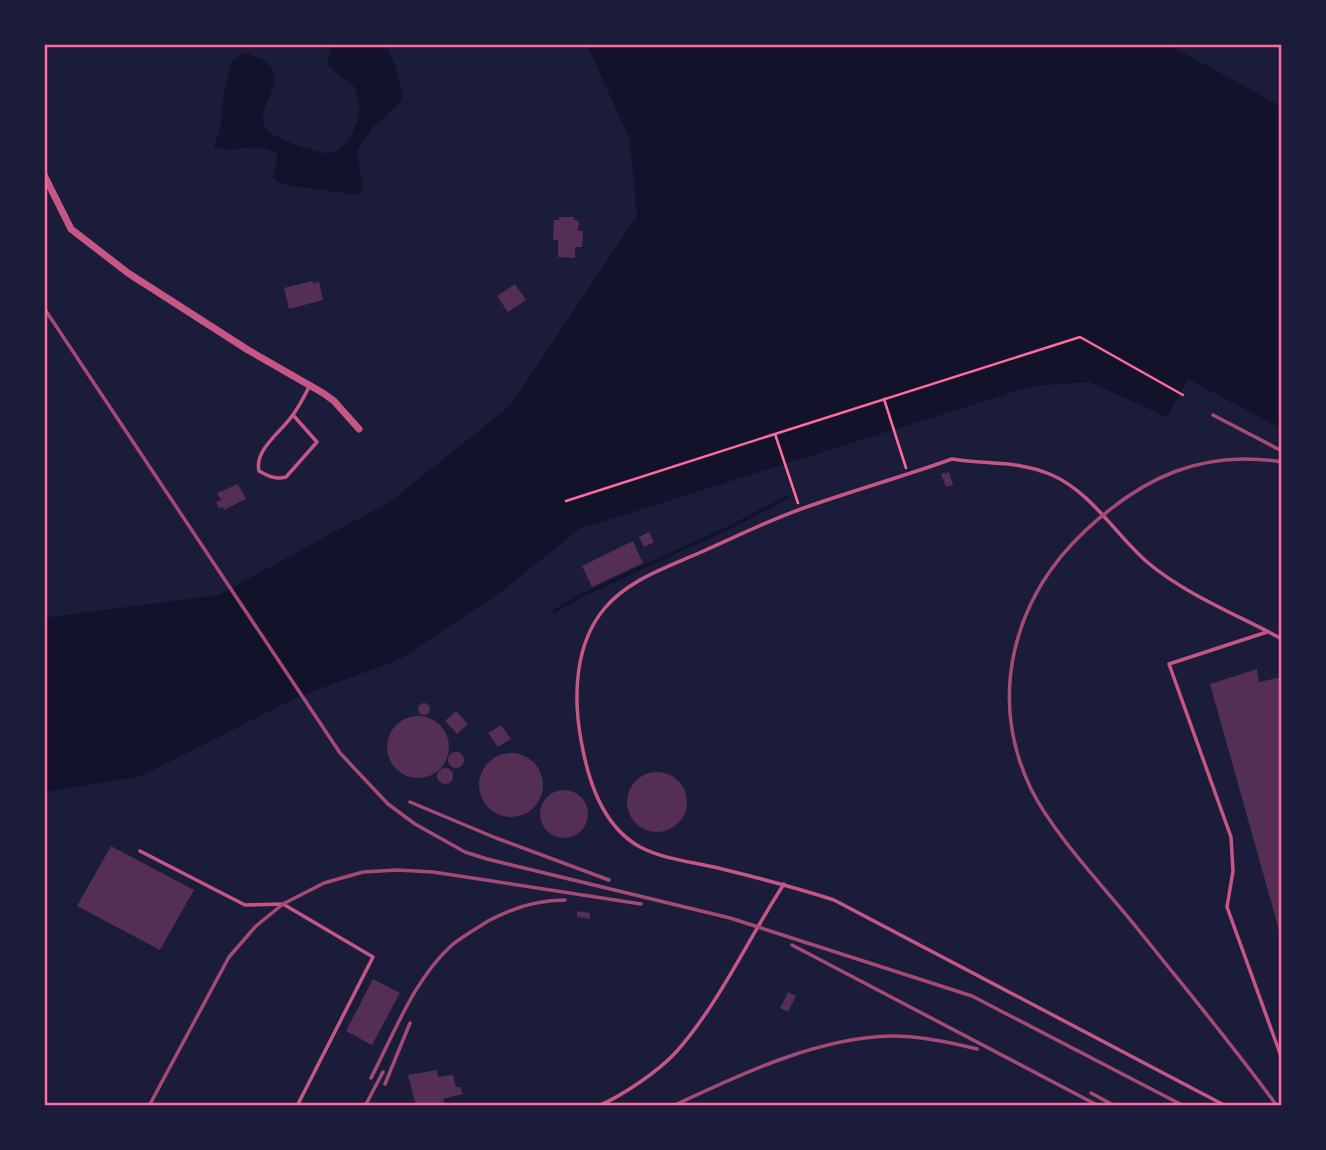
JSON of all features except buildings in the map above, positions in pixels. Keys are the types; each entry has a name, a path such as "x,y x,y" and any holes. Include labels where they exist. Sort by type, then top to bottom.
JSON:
{"street":[{"path":"44,175 71,229 128,273 334,401 359,429"}],"lane":[{"path":"293,415 317,442 286,477 267,476 259,471 258,467 262,453 293,415 310,385"},
{"path":"1226,1106 834,900 784,884 650,852 630,840 608,818 593,785 584,756 576,701 582,657 592,628 600,615 622,592 664,568 800,509 952,459 976,463 1013,463 1049,474 1066,483 1085,498 1149,563 1186,588 1282,639"},
{"path":"1269,632 1169,664 1231,837 1233,871 1227,907 1282,1059"},
{"path":"140,851 245,905 283,904 373,957 297,1106"},
{"path":"598,1106 626,1092 676,1053 735,966 756,926 784,884"}],"path":[{"path":"566,501 1080,337 1183,395"},
{"path":"884,399 908,475"},
{"path":"775,434 800,509"}],"shaded area":[{"path":"332,44 385,44 396,67 403,95 400,103 373,127 357,152 363,189 359,195 279,182 273,176 277,154 268,149 252,147 229,150 214,147 221,126 224,89 233,60 245,53 263,60 272,69 274,80 263,122 268,131 322,153 331,153 342,146 355,128 359,109 356,88 327,65"},
{"path":"587,44 1167,44 1282,107 1282,429 1188,379 1167,417 1090,382 1032,386 579,529 501,592 398,660 295,698 142,776 44,792 44,618 219,595 391,501 510,406 637,216 630,140"}],"waterway":[{"path":"555,611 578,597 730,527 788,497"}],"railway":[{"path":"44,308 340,753 388,804 415,824 465,852 487,859 730,918 972,996 1184,1106"},
{"path":"1213,415 1282,451"},
{"path":"1277,1106 1208,1016 1066,842 1041,806 1031,789 1018,754 1011,719 1010,685 1015,650 1025,618 1040,586 1061,557 1108,511 1152,482 1200,464 1253,459 1282,462"},
{"path":"410,802 496,838 609,880"},
{"path":"149,1106 229,957 256,926 283,904 324,883 363,872 433,872 641,904"},
{"path":"371,1078 416,990 452,945 506,912 535,903 565,900"},
{"path":"792,945 1099,1106"},
{"path":"385,1084 410,1023"},
{"path":"673,1106 780,1060 836,1043 903,1036 977,1049"},
{"path":"365,1106 383,1072"},
{"path":"1091,1093 1115,1106"}]}
